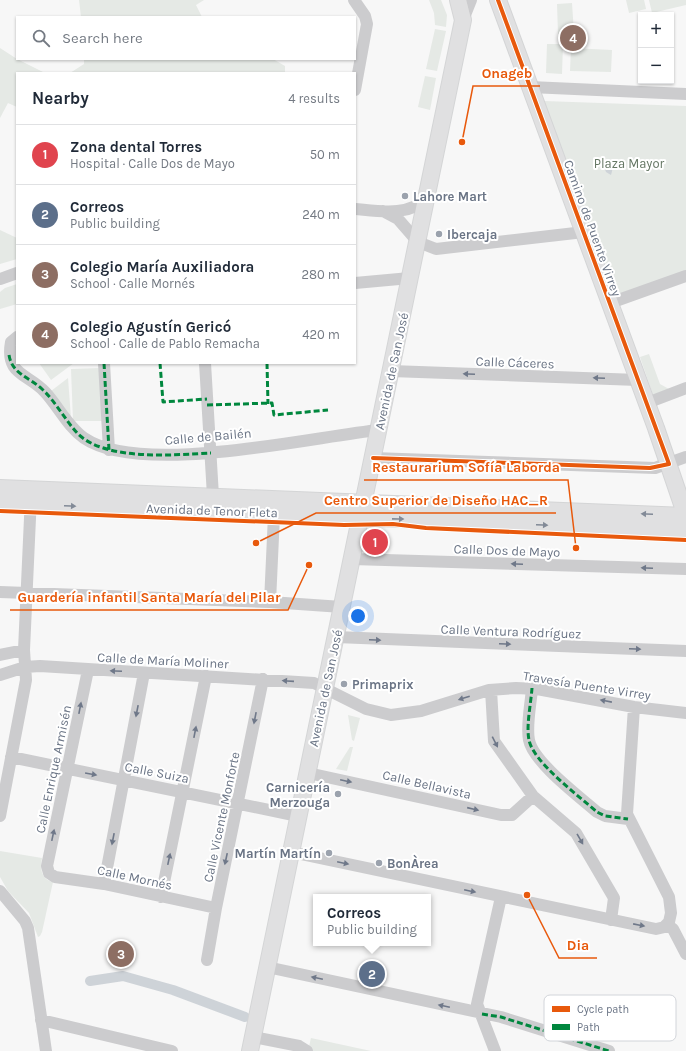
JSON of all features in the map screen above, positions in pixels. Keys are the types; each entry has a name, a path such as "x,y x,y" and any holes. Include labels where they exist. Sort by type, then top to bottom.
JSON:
{"main road":[{"name":"Avenida de San José","path":"252,1044 352,559 360,511 379,430 463,20 458,0"},
{"name":"Camino de Puente Virrey","path":"498,0 610,302 669,464 686,516"},
{"name":"Avenida de Tenor Fleta","path":"0,488 29,496 274,515 360,511 686,516"},
{"name":"Avenida de Tenor Fleta","path":"0,501 29,496 213,496 360,511 686,532"}],"street":[{"path":"354,0 365,16 367,24 356,84"},
{"name":"Avenida de San José","path":"463,20 471,0"},
{"path":"530,87 686,94"},
{"path":"356,209 383,211 409,209 418,206 427,198"},
{"path":"383,211 398,219 418,242 429,248 442,249 584,232"},
{"path":"0,277 15,273"},
{"path":"610,302 686,276"},
{"path":"356,283 410,278"},
{"name":"Calle de Bailén","path":"16,338 11,342 9,355 16,370 42,389 79,434 91,442 109,450 165,455 211,453 379,430"},
{"path":"104,364 109,450"},
{"path":"205,364 213,496"},
{"name":"Calle Cáceres","path":"391,371 638,380"},
{"path":"646,403 686,388"},
{"path":"373,458 650,468 669,464 686,457"},
{"path":"0,816 26,680 24,650 28,593 29,496"},
{"path":"270,602 274,515"},
{"name":"Calle Dos de Mayo","path":"352,559 686,569"},
{"path":"0,592 270,602 342,607"},
{"name":"Calle Ventura Rodríguez","path":"336,637 686,651"},
{"path":"0,655 24,650"},
{"name":"Calle de María Moliner","path":"0,675 25,668 40,666 263,679 314,684 325,689"},
{"name":"Calle Enrique Armisén","path":"49,873 47,866 88,670"},
{"path":"104,884 144,673"},
{"path":"161,897 184,791 206,676"},
{"name":"Calle Vicente Monforte","path":"207,960 216,908 263,679"},
{"path":"532,688 528,736 534,752 560,780 598,812 605,816 628,819"},
{"name":"Travesía Puente Virrey","path":"325,689 366,709 391,715 421,711 491,690 532,688 634,707 686,713"},
{"path":"491,690 493,740 533,796 576,833 614,898 612,920"},
{"path":"634,707 627,814 628,819 668,898 671,913 669,928 686,954"},
{"name":"Calle Suiza","path":"11,757 67,770 238,802 298,816"},
{"name":"Calle Bellavista","path":"308,773 501,815 512,814 533,796"},
{"path":"291,852 656,929 669,928"},
{"name":"Calle Mornés","path":"49,873 55,877 104,884 216,908"},
{"path":"0,891 25,921 28,928 46,1051"},
{"path":"495,1051 477,1003 501,897"},
{"path":"267,967 482,1014 502,1017 544,1030"},
{"path":"41,1020 172,1051"},
{"path":"578,1041 609,1051"},
{"path":"252,1044 299,1046 307,1051"}],"green space":[{"path":"79,0 204,0 196,5 202,16 81,16"},
{"path":"429,0 441,0 447,15 446,27 435,25 434,13"},
{"path":"626,0 644,0 646,9 629,13"},
{"path":"649,0 686,0 686,5 652,12"},
{"path":"572,3 574,33 558,34 557,4"},
{"path":"435,29 446,31 437,71 426,69"},
{"path":"547,44 563,44 562,74 546,73"},
{"path":"0,48 16,58 16,60 19,60 43,72 16,72 16,107 8,103 0,118"},
{"path":"571,48 612,50 611,72 570,71"},
{"path":"84,60 275,60 285,66 285,72 72,72 84,64"},
{"path":"425,76 436,78 430,110 418,107"},
{"name":"Plaza Mayor","path":"544,101 686,106 686,271 617,295"},
{"path":"0,230 16,238 16,259 0,264"},
{"path":"16,284 16,304 0,309 0,292 5,288"},
{"path":"649,354 660,384 669,389 653,395 640,357"},
{"path":"40,364 73,364 51,380"},
{"path":"99,368 103,421 73,421 71,369"},
{"path":"68,378 71,418 51,391"},
{"path":"348,715 360,718 354,741 352,740"},
{"path":"350,747 353,747 347,771 336,769"},
{"path":"0,851 42,858 42,873 46,879 53,882 42,932 38,937 29,913 8,891 0,877"},
{"path":"311,1038 371,1051 312,1051 309,1047"}],"shaded area":[{"path":"610,160 615,160 611,175 606,172 605,168 605,165"}],"waterway":[{"path":"90,981 123,976 173,990 245,1017"}],"marked path":[{"path":"9,355 17,371 42,389 78,434 90,443 105,449 141,454 179,455 211,453"},
{"path":"104,364 109,450"},
{"path":"160,364 163,402 207,399"},
{"path":"267,364 268,404"},
{"path":"207,405 272,403 274,415 328,410"},
{"path":"532,688 528,721 528,734 532,749 558,779 597,812 605,816 628,819"},
{"path":"482,1014 501,1017 544,1031"},
{"path":"577,1041 609,1051"}],"cycle path":[{"path":"373,458 650,468 669,464 498,0"},
{"path":"0,511 344,525 393,524 426,528 686,540"}],"place":[{"name":"Colegio Agustín Gericó","path":"573,38"},
{"name":"Onageb","path":"462,142"},
{"name":"Lahore Mart","path":"405,196"},
{"name":"Ibercaja","path":"439,234"},
{"name":"Zona dental Torres","path":"375,542"},
{"name":"Centro Superior de Diseño HAC_R","path":"256,543"},
{"name":"Restaurarium Sofía Laborda","path":"576,548"},
{"name":"Guardería infantil Santa María del Pilar","path":"309,565"},
{"name":"Primaprix","path":"344,684"},
{"name":"Carnicería Merzouga","path":"338,794"},
{"name":"Martín Martín","path":"329,853"},
{"name":"BonÀrea","path":"379,863"},
{"name":"Dia","path":"527,895"},
{"name":"Colegio María Auxiliadora","path":"121,954"},
{"name":"Correos","path":"372,974"}]}
